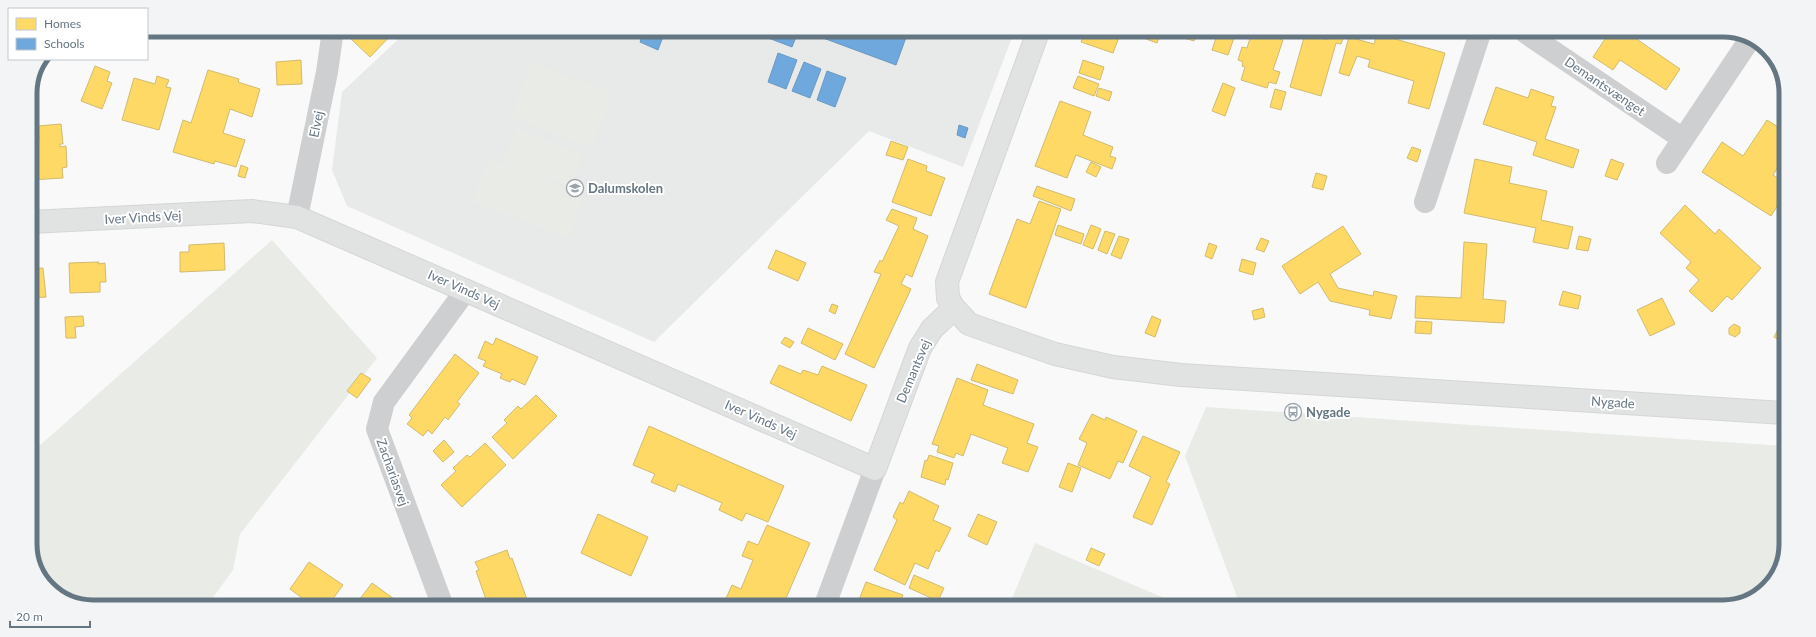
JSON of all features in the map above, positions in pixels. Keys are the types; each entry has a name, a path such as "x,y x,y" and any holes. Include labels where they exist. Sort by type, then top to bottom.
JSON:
{"street":[{"name":"Elvej","path":"297,217 327,72 332,37"},
{"path":"954,308 948,298 947,282 1036,37"},
{"path":"1425,202 1479,37"},
{"name":"Demantsvænget","path":"1532,37 1684,139"},
{"path":"1667,163 1747,43"},
{"name":"Iver Vinds Vej","path":"37,222 252,211 297,217 875,469"},
{"name":"Zachariasvej","path":"441,600 377,429 384,402 466,290"},
{"name":"Nygade","path":"954,308 968,324 1055,354 1113,367 1181,374 1779,413"},
{"name":"Demantsvej","path":"827,600 920,348 932,330 954,308"}],"shaded area":[{"name":"Dalumskolen","path":"401,37 1012,37 963,167 869,131 654,342 347,206 332,170 342,92"},
{"path":"532,62 613,93 592,148 511,117"},
{"path":"516,128 583,155 571,187 503,162"},
{"path":"489,159 585,195 568,238 472,202"},
{"path":"272,240 377,358 240,534 233,570 211,600 86,600 68,594 56,586 43,569 38,555 37,448"},
{"path":"1206,407 1779,446 1778,555 1771,572 1760,586 1748,594 1730,600 1230,600 1237,597 1185,456"},
{"path":"1035,543 1169,600 1011,600"}],"building: Homes":[{"path":"353,37 389,37 370,57 351,39"},
{"path":"1083,37 1119,37 1113,53 1081,42"},
{"path":"1141,37 1159,37 1157,43"},
{"path":"1184,37 1195,37 1194,41"},
{"path":"1216,37 1234,37 1228,55 1212,50"},
{"path":"1250,37 1274,37 1283,40 1273,70 1280,72 1276,84 1269,82 1267,88 1241,80 1245,67 1242,66 1243,62 1238,60 1242,47 1247,48"},
{"path":"1304,37 1316,37 1327,40 1328,37 1343,37 1341,44 1336,43 1321,96 1290,87"},
{"path":"1349,37 1374,44 1376,37 1388,37 1445,53 1429,109 1408,103 1414,81 1368,67 1370,60 1357,56 1349,76 1339,73"},
{"path":"1606,37 1636,37 1680,69 1666,90 1620,60 1613,70 1593,57"},
{"path":"301,60 302,84 277,85 276,62"},
{"path":"1083,60 1104,67 1100,80 1079,73"},
{"path":"95,66 110,72 107,81 112,83 102,109 81,101"},
{"path":"208,70 239,79 238,82 260,89 252,117 230,109 223,133 245,140 236,167 215,161 214,164 173,152 183,120 191,123"},
{"path":"157,76 169,80 166,87 171,88 159,130 122,120 134,78 155,84"},
{"path":"1078,76 1099,84 1094,96 1073,88"},
{"path":"1223,83 1235,88 1225,116 1212,111"},
{"path":"1496,87 1528,98 1531,89 1554,97 1551,106 1556,107 1545,139 1579,150 1573,168 1533,155 1537,142 1483,124"},
{"path":"1099,88 1112,92 1109,101 1096,96"},
{"path":"1275,89 1286,92 1281,110 1270,107"},
{"path":"1060,101 1091,112 1083,135 1113,147 1110,156 1116,158 1112,169 1076,155 1067,178 1035,166"},
{"path":"1767,120 1779,128 1779,166 1773,175 1779,179 1779,203 1771,216 1702,172 1722,142 1743,156"},
{"path":"61,124 63,144 60,144 60,147 66,146 67,167 62,168 63,178 37,180 37,139 39,139 38,126"},
{"path":"891,141 908,147 903,160 886,155"},
{"path":"1412,147 1421,150 1417,162 1407,158"},
{"path":"908,159 927,166 926,171 945,178 931,216 892,202"},
{"path":"1475,159 1512,167 1509,183 1547,191 1541,220 1573,227 1568,249 1533,242 1536,228 1464,213"},
{"path":"1611,159 1624,164 1617,180 1605,176"},
{"path":"1091,162 1101,167 1096,177 1086,172"},
{"path":"241,165 248,168 245,178 238,176"},
{"path":"1316,173 1327,176 1323,190 1312,187"},
{"path":"1037,186 1075,199 1071,211 1033,196"},
{"path":"1039,201 1061,209 1026,308 989,294 1017,219 1030,224"},
{"path":"1685,205 1715,234 1719,229 1761,268 1732,300 1727,296 1712,312 1689,291 1699,280 1686,268 1691,262 1660,233"},
{"path":"892,209 917,218 913,229 928,236 912,277 906,274 901,284 911,289 874,368 845,354 881,274 874,272 880,260 882,262 899,226 886,220"},
{"path":"1058,225 1084,234 1081,244 1055,235"},
{"path":"1091,225 1101,229 1093,249 1083,245"},
{"path":"1343,226 1361,254 1330,274 1338,288 1373,296 1374,291 1397,296 1391,319 1369,315 1370,310 1330,301 1318,282 1300,294 1282,266"},
{"path":"1105,231 1115,234 1107,254 1098,250"},
{"path":"1119,236 1129,239 1121,259 1111,255"},
{"path":"1579,236 1591,239 1588,251 1576,249"},
{"path":"1261,238 1269,241 1264,252 1256,249"},
{"path":"1464,242 1487,244 1483,299 1506,301 1504,323 1415,318 1416,296 1461,298"},
{"path":"224,243 225,270 180,272 180,252 189,252 189,245"},
{"path":"1209,243 1217,246 1212,259 1205,256"},
{"path":"776,250 806,263 798,281 768,268"},
{"path":"1242,259 1256,263 1253,275 1239,271"},
{"path":"99,262 98,264 105,263 106,282 100,282 100,292 70,293 69,263"},
{"path":"37,268 43,268 46,297 37,298"},
{"path":"1563,291 1581,296 1578,309 1559,305"},
{"path":"1662,298 1675,324 1650,336 1637,310"},
{"path":"832,304 838,306 835,314 829,311"},
{"path":"1263,308 1265,317 1254,320 1252,311"},
{"path":"83,316 84,326 75,327 76,338 66,338 65,317"},
{"path":"1152,316 1161,320 1155,337 1145,333"},
{"path":"1416,321 1432,322 1431,334 1415,333"},
{"path":"1734,324 1740,327 1740,333 1735,337 1729,334 1729,328"},
{"path":"808,328 843,344 835,360 801,343"},
{"path":"1779,328 1779,340 1774,337"},
{"path":"785,337 794,342 790,348 781,343"},
{"path":"496,338 538,357 525,385 512,379 510,382 500,378 502,374 483,366 486,361 478,358 485,341 493,345"},
{"path":"455,354 479,373 457,402 460,404 448,420 445,417 432,434 428,430 423,436 407,424 412,418 409,415"},
{"path":"977,364 1018,380 1013,394 971,380"},
{"path":"779,365 801,374 803,370 818,375 822,366 867,385 851,421 770,383"},
{"path":"361,373 371,379 357,398 347,391"},
{"path":"957,378 988,390 983,405 1034,424 1027,443 1038,447 1028,472 1002,463 1008,448 971,434 963,456 956,453 954,458 937,452 939,446 932,444"},
{"path":"536,395 557,416 513,459 492,437 507,423 504,420 518,406 521,409"},
{"path":"1092,414 1105,420 1106,417 1137,431 1123,463 1118,461 1110,479 1078,465 1087,443 1079,439"},
{"path":"649,426 784,486 768,522 746,513 742,521 719,510 722,503 678,484 675,492 651,482 655,474 633,465"},
{"path":"1143,436 1180,452 1166,482 1170,484 1152,525 1133,517 1151,477 1129,466"},
{"path":"444,440 454,452 443,462 433,451"},
{"path":"485,443 506,465 462,507 441,485 456,471 453,468 467,455 470,457"},
{"path":"929,455 953,463 945,485 921,477 925,460 927,461"},
{"path":"1068,463 1081,468 1072,492 1059,487"},
{"path":"909,491 939,506 933,520 951,528 939,552 936,550 928,569 915,563 905,585 874,570 897,520 893,517 900,502 903,504"},
{"path":"598,514 648,537 631,576 581,553"},
{"path":"978,514 997,522 987,545 968,536"},
{"path":"767,525 810,543 785,600 725,600 732,585 741,589 753,560 742,556 748,541 758,545"},
{"path":"1091,548 1105,554 1099,566 1086,560"},
{"path":"507,550 510,559 512,558 527,600 486,600 476,571 479,570 475,562"},
{"path":"309,562 343,585 332,600 305,600 290,589"},
{"path":"914,575 944,588 938,600 936,600 909,588"},
{"path":"866,582 903,595 901,600 859,600"},
{"path":"372,583 395,600 359,600"}],"building: Schools":[{"path":"642,37 663,37 658,50 640,42"},
{"path":"766,37 796,37 792,47"},
{"path":"820,37 906,37 896,65"},
{"path":"778,53 797,60 786,89 768,82"},
{"path":"804,62 821,69 810,98 792,91"},
{"path":"827,71 846,78 835,107 817,100"},
{"path":"959,125 968,128 965,138 957,135"}],"place":[{"name":"Dalumskolen","path":"575,188"},
{"name":"Nygade","path":"1293,412"}]}
